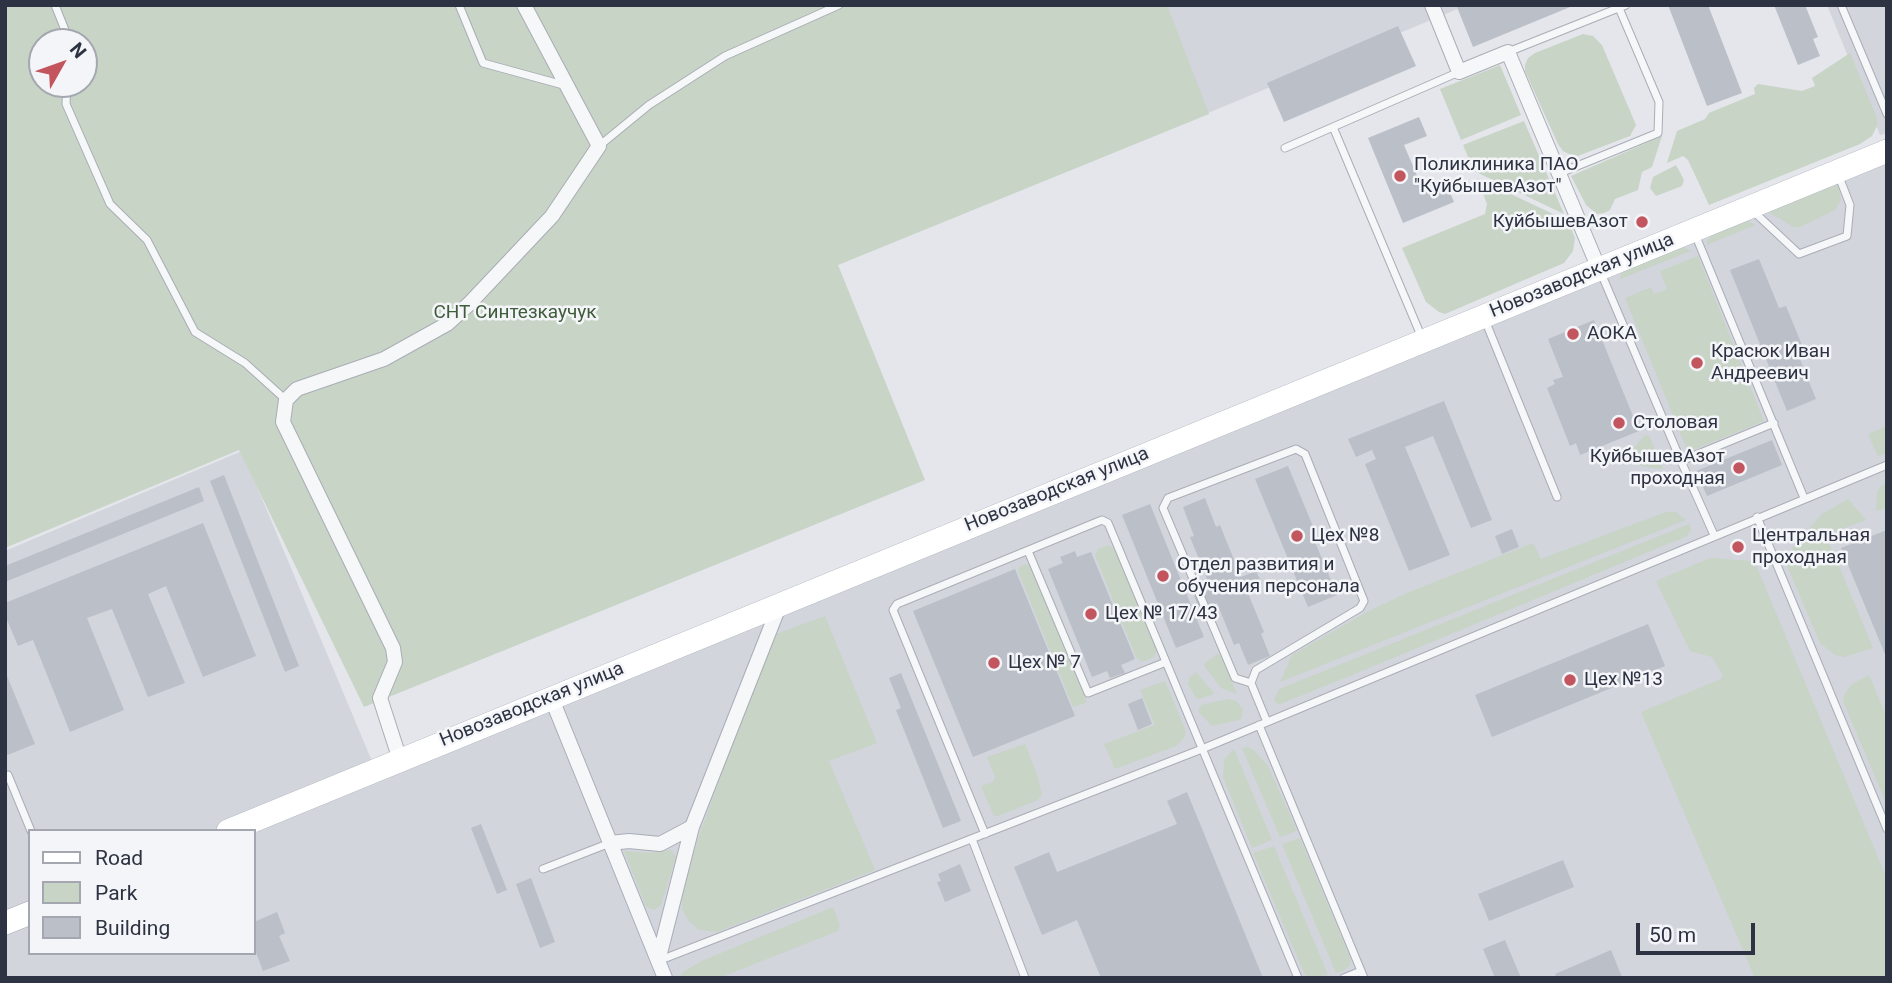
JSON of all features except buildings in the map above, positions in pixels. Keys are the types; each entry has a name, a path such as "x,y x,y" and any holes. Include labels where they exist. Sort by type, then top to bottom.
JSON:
{"main road":[{"name":"Новозаводская улица","path":"233,829 1887,151"},
{"path":"5,923 28,914"}],"street":[{"path":"400,760 380,698 386,678 395,662 393,648 283,422 286,400 297,389 384,359 447,324 552,216 599,146 524,5"},
{"path":"1432,5 1460,72 1508,52 1599,269"},
{"path":"658,961 692,827 781,603"},
{"path":"551,697 665,978"},
{"path":"610,843 629,841 660,844 692,827"}],"lane":[{"path":"55,5 64,28"},
{"path":"458,5 483,63 567,87"},
{"path":"599,146 649,105 725,56 839,5"},
{"path":"1841,5 1887,114"},
{"path":"1508,52 1622,7 1659,102 1658,133 1560,173"},
{"path":"1285,148 1460,72"},
{"path":"66,98 66,104 110,204 147,240 195,332 245,363 286,400"},
{"path":"1333,127 1423,341"},
{"path":"1748,207 1799,254 1847,236 1850,205 1837,172"},
{"path":"1694,230 1804,498"},
{"path":"1599,269 1714,536"},
{"path":"1483,316 1557,497"},
{"path":"1681,461 1774,423"},
{"path":"1251,683 1235,678 1163,508 1168,498 1296,449 1305,454 1364,601 1360,608 1256,670 1251,683 1263,723 1363,974 1344,978"},
{"path":"658,961 1202,749 1887,465"},
{"path":"1757,517 1887,829"},
{"path":"985,834 893,610 897,604 1102,520 1108,523 1298,978"},
{"path":"1028,551 1088,693 1166,662"},
{"path":"8,775 30,829"},
{"path":"972,839 1025,978"},
{"path":"543,869 610,843"}],"shaded area":[{"path":"998,5 1467,5 1069,171"},
{"path":"1827,5 1887,5 1887,133 1880,135"},
{"path":"1887,151 1887,978 5,978 5,923 28,914 28,955 256,955 256,830 1183,447 1523,313"},
{"path":"242,451 374,766 223,829 28,829 28,909 5,918 5,551"}],"green space":[{"name":"СНТ Синтезкаучук","path":"5,5 1167,5 1209,114 838,265 925,480 364,707 239,450 5,548"},
{"path":"1583,34 1593,36 1602,45 1636,125 1630,136 1575,157 1563,151 1558,144 1525,71 1525,65 1528,58 1535,53"},
{"path":"1850,53 1877,118 1877,126 1872,136 1860,144 1709,205 1688,160 1683,156 1667,163 1677,131 1705,119 1709,113 1755,94 1754,88 1758,84 1802,91 1815,86 1812,78"},
{"path":"1500,65 1521,115 1461,140 1440,89"},
{"path":"1524,121 1564,214 1474,171 1463,145"},
{"path":"1662,136 1652,167 1642,172 1638,190 1615,199 1610,210 1604,213 1597,214 1586,205 1571,176"},
{"path":"1676,165 1684,180 1682,186 1656,196 1650,188 1653,177"},
{"path":"1477,178 1568,221 1575,238 1573,251 1564,263 1445,314 1426,302 1402,248 1485,214 1487,204"},
{"path":"1838,182 1841,200 1835,210 1800,227 1793,227 1767,211"},
{"path":"1747,221 1756,225 1707,245 1711,235"},
{"path":"1681,246 1691,251 1620,279 1625,270"},
{"path":"1698,256 1764,421 1688,452 1625,298 1651,287 1654,294 1667,289 1660,271"},
{"path":"1887,426 1887,453 1878,456 1868,434"},
{"path":"1645,435 1649,436 1663,468 1641,466 1633,449"},
{"path":"1887,484 1887,507 1876,511 1877,492 1881,486"},
{"path":"1848,499 1866,520 1826,535 1873,648 1844,657 1835,655 1820,643 1786,563 1793,547 1822,514"},
{"path":"1666,512 1676,512 1686,520 1280,682 1292,655 1369,611 1407,593 1533,543 1541,559"},
{"path":"1689,524 1691,529 1687,536 1280,704 1274,700 1279,689"},
{"path":"1109,545 1116,551 1157,649 1154,657 1142,662 1136,657 1095,555 1098,549"},
{"path":"1710,558 1751,561 1756,565 1887,879 1887,978 1755,978 1641,712 1721,679 1723,675 1712,657 1690,651 1656,581"},
{"path":"1025,564 1030,566 1087,702 1073,707 1018,571 1019,567"},
{"path":"825,616 877,743 829,761 875,870 717,932 699,930 688,920 682,909 682,889 769,642 776,634"},
{"path":"1217,654 1221,656 1237,694 1221,688 1205,667 1204,664"},
{"path":"1196,672 1214,694 1196,698 1188,684 1189,678"},
{"path":"1869,675 1887,718 1887,805 1843,701 1851,685"},
{"path":"1165,681 1186,732 1184,738 1176,746 1115,769 1104,744 1155,725 1140,690"},
{"path":"1228,699 1236,701 1243,709 1239,720 1212,726 1198,711 1201,705"},
{"path":"1025,744 1042,795 1038,800 994,816 981,786 993,782 995,777 987,757"},
{"path":"1242,748 1254,750 1268,766 1297,831 1280,837"},
{"path":"1234,749 1272,840 1252,848 1223,777 1224,760"},
{"path":"1300,838 1351,960 1350,965 1343,971 1336,973 1282,844"},
{"path":"1274,846 1328,975 1309,978 1304,973 1253,853"},
{"path":"671,850 676,857 661,905 654,910 646,907 624,851 650,853"},
{"path":"833,907 840,925 838,931 719,978 679,978 684,971 704,960"}],"place":[{"name":"Поликлиника ПАО \"КуйбышевАзот\"","path":"1400,176"},
{"name":"КуйбышевАзот","path":"1642,222"},
{"name":"АОКА","path":"1573,334"},
{"name":"Красюк Иван Андреевич","path":"1697,363"},
{"name":"Столовая","path":"1619,423"},
{"name":"КуйбышевАзот проходная","path":"1739,468"},
{"name":"Цех №8","path":"1297,536"},
{"name":"Центральная проходная","path":"1738,547"},
{"name":"Отдел развития и обучения персонала","path":"1163,576"},
{"name":"Цех № 17/43","path":"1091,614"},
{"name":"Цех № 7","path":"994,663"},
{"name":"Цех №13","path":"1570,680"}]}
